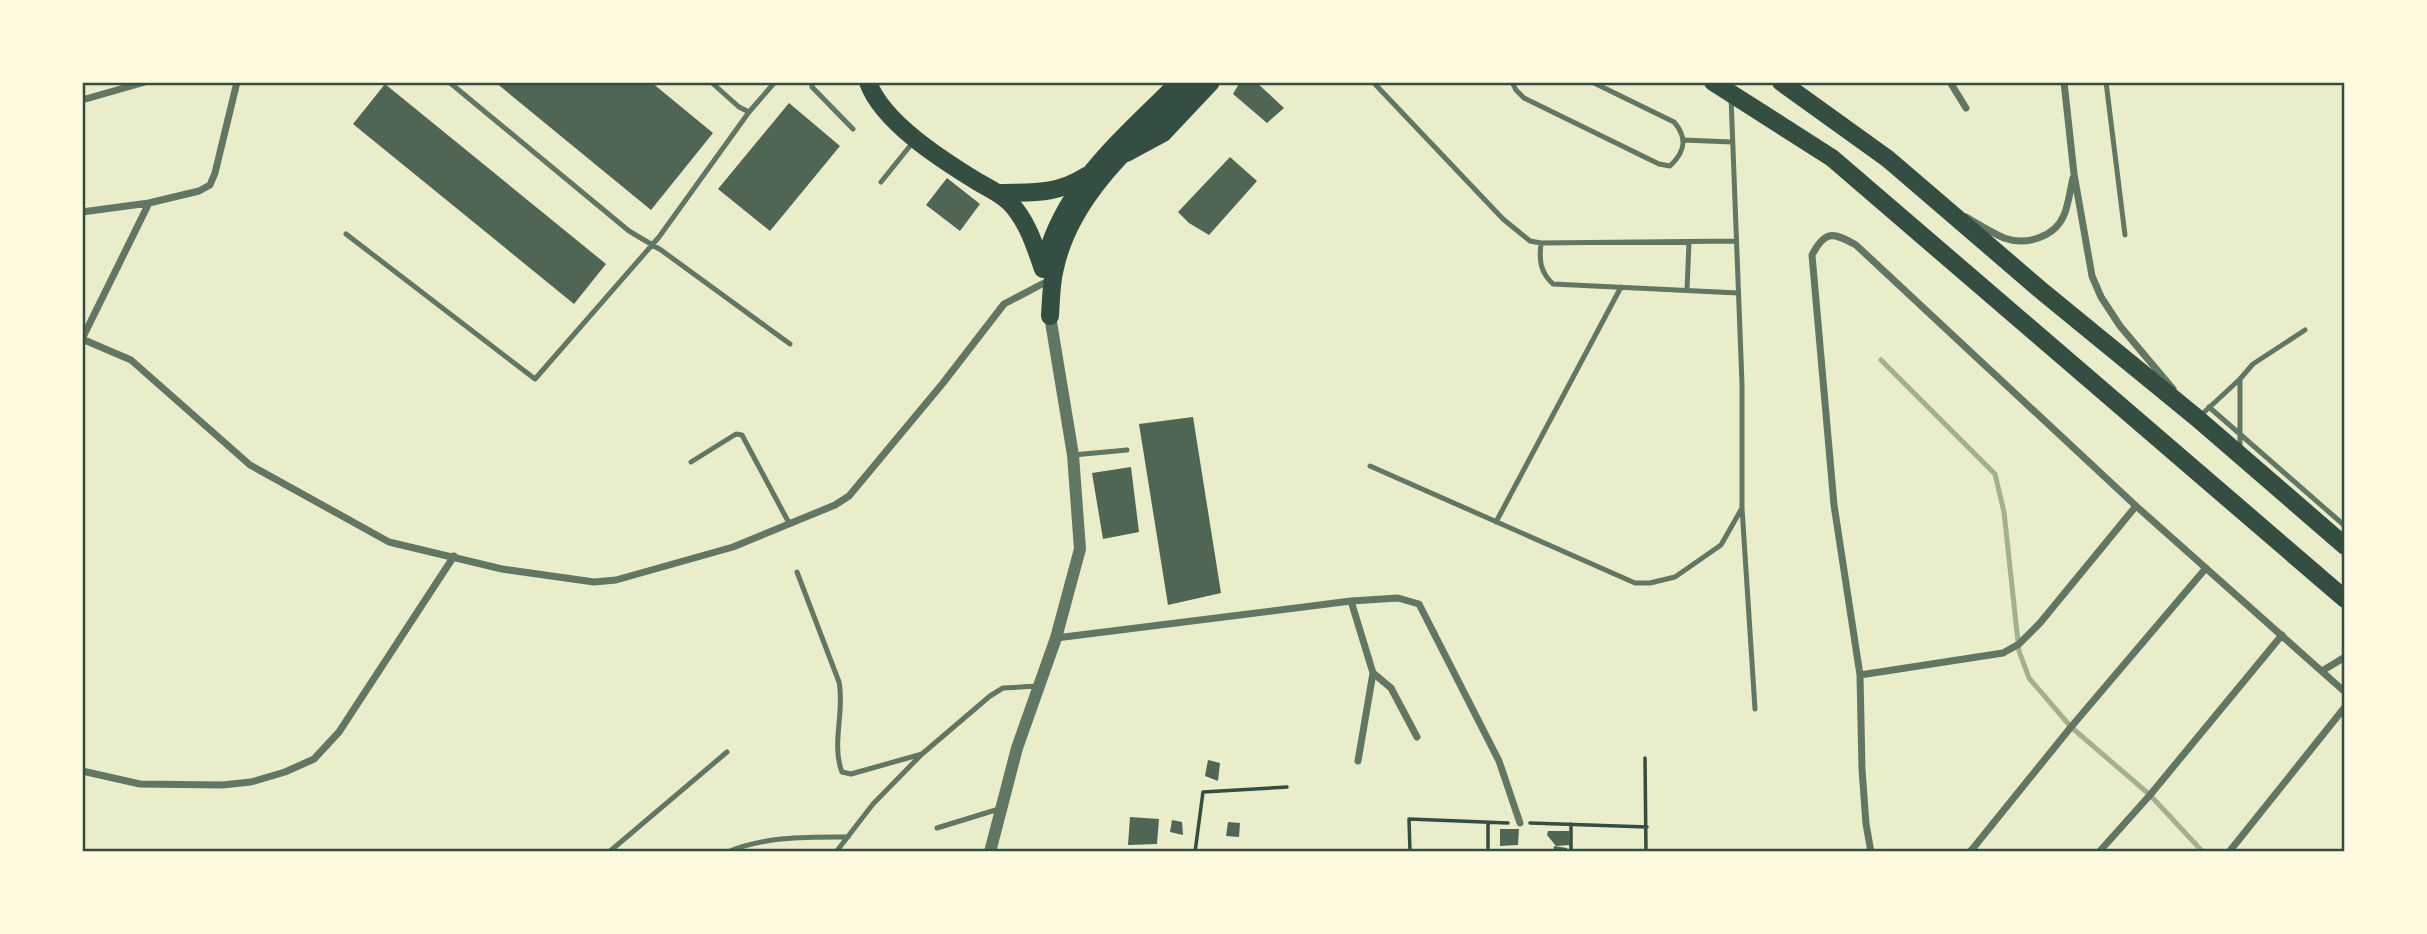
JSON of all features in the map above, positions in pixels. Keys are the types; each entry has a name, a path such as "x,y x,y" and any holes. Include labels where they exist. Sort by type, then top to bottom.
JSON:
{"main road":[{"path":"868,82 886,113 916,138 1011,204 1033,241 1050,316"},
{"path":"998,193 1056,190 1071,186 1088,175 1179,82"},
{"path":"1050,316 1054,270 1071,220 1097,184 1197,82"},
{"path":"1126,153 1163,133 1211,82"},
{"path":"1713,82 1832,158 2345,599"},
{"path":"1781,82 1888,159 1936,201 2203,413 2241,456 2345,546"},
{"path":"1043,276 1051,237 1088,175"}],"street":[{"path":"82,100 145,82"},
{"path":"82,212 149,204 199,191 210,185 237,82"},
{"path":"1950,82 1966,108"},
{"path":"2064,82 2074,174 2092,276 2101,297 2120,326 2203,413"},
{"path":"1936,201 2006,238 2029,241 2057,227 2064,215 2074,174"},
{"path":"149,204 82,339 131,360 250,465 389,542 502,569 594,582 733,547 835,505 849,496 943,383 1004,304 1043,276"},
{"path":"1871,852 1862,769 1860,675 1834,505 1812,255 1820,240 1829,235 1839,236 1856,245 2136,506 2345,692"},
{"path":"990,852 1017,748 1041,686 1080,549 1073,455 1050,316"},
{"path":"1860,675 2003,653 2019,645 2136,506"},
{"path":"82,771 140,785 222,785 251,782 285,772 314,759 339,732 454,556"},
{"path":"1970,852 2071,727 2206,568"},
{"path":"1056,638 1351,601 1398,598 1419,604 1499,761 1520,823"},
{"path":"1351,601 1373,673 1358,761"},
{"path":"2099,852 2150,795 2282,635"},
{"path":"2322,671 2345,657"},
{"path":"1373,673 1391,688 1417,737"},
{"path":"2229,852 2345,707"}],"lane":[{"path":"449,82 629,231 652,244 790,344"},
{"path":"711,82 739,107 750,112"},
{"path":"346,234 535,379 652,244 775,82"},
{"path":"812,82 811,87 853,129"},
{"path":"1373,82 1503,219 1530,241 1736,241"},
{"path":"1512,82 1524,98 1659,164 1670,166 1678,158 1684,149 1684,140 1681,130 1674,122 1592,82"},
{"path":"2106,82 2125,235"},
{"path":"1731,93 1742,384 1742,508 1755,709"},
{"path":"881,183 916,138"},
{"path":"1684,140 1732,142"},
{"path":"1687,290 1689,242"},
{"path":"1541,243 1539,261 1553,284 1738,293"},
{"path":"1496,522 1621,287"},
{"path":"2305,330 2253,364 2203,413 2240,435 2345,526"},
{"path":"2240,379 2241,456"},
{"path":"691,462 736,434 742,435 789,523"},
{"path":"1073,455 1127,450"},
{"path":"1370,466 1635,583 1650,583 1675,577 1721,545 1742,508"},
{"path":"797,572 839,682 842,697 839,763 842,772 851,774 922,754"},
{"path":"836,852 873,804 922,754 990,696 1003,688 1041,686"},
{"path":"609,852 727,752"},
{"path":"937,828 999,809"},
{"path":"727,852 758,842 790,838 848,837"}],"path":[{"path":"1645,758 1646,852"},
{"path":"1195,852 1203,792 1287,787"},
{"path":"1409,819 1410,852"},
{"path":"1488,822 1488,852"},
{"path":"1571,852 1572,824"}],"building":[{"path":"495,82 651,82 713,133 651,210"},
{"path":"1240,82 1256,82 1284,108 1267,123 1233,94"},
{"path":"385,84 606,264 574,304 353,124"},
{"path":"789,103 840,146 770,231 718,189"},
{"path":"1230,157 1257,181 1209,235 1189,223 1178,212"},
{"path":"947,178 980,204 960,231 926,205"},
{"path":"1193,417 1221,593 1168,605 1139,424"},
{"path":"1131,467 1139,532 1103,539 1092,473"},
{"path":"1208,760 1220,763 1218,781 1205,776"},
{"path":"1130,817 1159,819 1157,844 1128,845"},
{"path":"1172,820 1182,822 1183,835 1170,832"},
{"path":"1228,822 1240,823 1239,837 1226,836"},
{"path":"1500,829 1519,829 1518,845 1500,846"},
{"path":"1548,831 1569,831 1570,845 1556,846 1547,835"},
{"path":"1554,846 1567,848 1568,852 1553,852"}],"waterway":[{"path":"1881,360 1995,474 2004,512 2019,651 2029,678 2071,727 2150,795 2203,852"}]}
